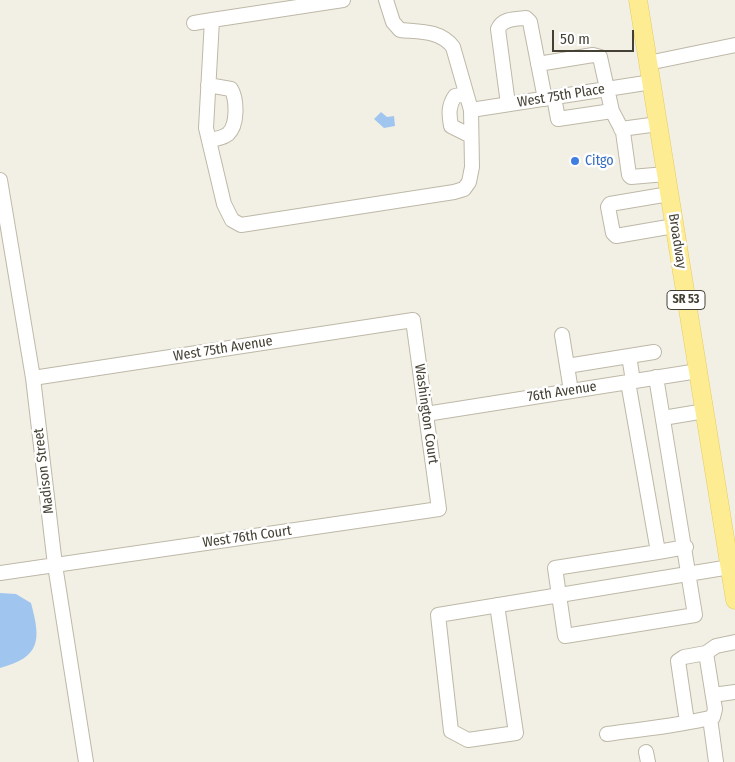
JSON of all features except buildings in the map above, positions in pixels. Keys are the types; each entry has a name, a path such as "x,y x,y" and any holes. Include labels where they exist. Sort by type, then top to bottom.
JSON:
{"main road":[{"name":"Broadway","path":"638,0 735,600"}],"street":[{"path":"194,23 344,0"},
{"path":"212,20 206,128 224,204 232,220 241,225 464,189 469,182 472,168 471,110 453,47 447,39 434,33 400,30 393,22 386,0"},
{"path":"508,104 498,29 500,24 507,20 526,18 530,22 538,64 557,118 612,111"},
{"path":"648,63 735,45"},
{"path":"538,64 594,54 600,57 603,63 612,111 621,129 631,177 666,174"},
{"name":"West 75th Place","path":"471,110 652,82"},
{"path":"208,85 223,86 231,89 235,95 234,124 230,132 223,137 209,140"},
{"path":"466,94 455,96 450,104 449,116 451,126 471,136"},
{"path":"571,95 574,116"},
{"path":"621,129 658,124"},
{"name":"Madison Street","path":"0,180 33,378 55,565 86,762"},
{"path":"670,194 610,204 608,207 612,233 616,236 674,226"},
{"name":"West 75th Avenue","path":"33,378 414,320"},
{"name":"Washington Court","path":"414,320 439,509"},
{"path":"562,335 571,391"},
{"path":"567,366 654,352"},
{"path":"629,356 631,381 658,552"},
{"name":"76th Avenue","path":"426,414 698,371"},
{"path":"656,377 686,547 695,615 565,636 554,568 686,547"},
{"path":"664,418 704,411"},
{"name":"West 76th Court","path":"0,573 439,509"},
{"path":"497,605 516,733 468,740 452,731 438,615 497,605 558,595 690,574 730,567"},
{"path":"687,722 678,661 684,657 706,653 716,646 735,642"},
{"path":"607,734 710,718 715,714 706,653"},
{"path":"713,695 735,692"},
{"path":"710,718 716,762"}],"water":[{"path":"381,112 387,117 394,116 395,126 384,128 374,119"},
{"path":"0,593 16,594 31,603 36,637 35,645 24,658 14,664 0,668"}],"place":[{"name":"Citgo","path":"575,161"}]}
